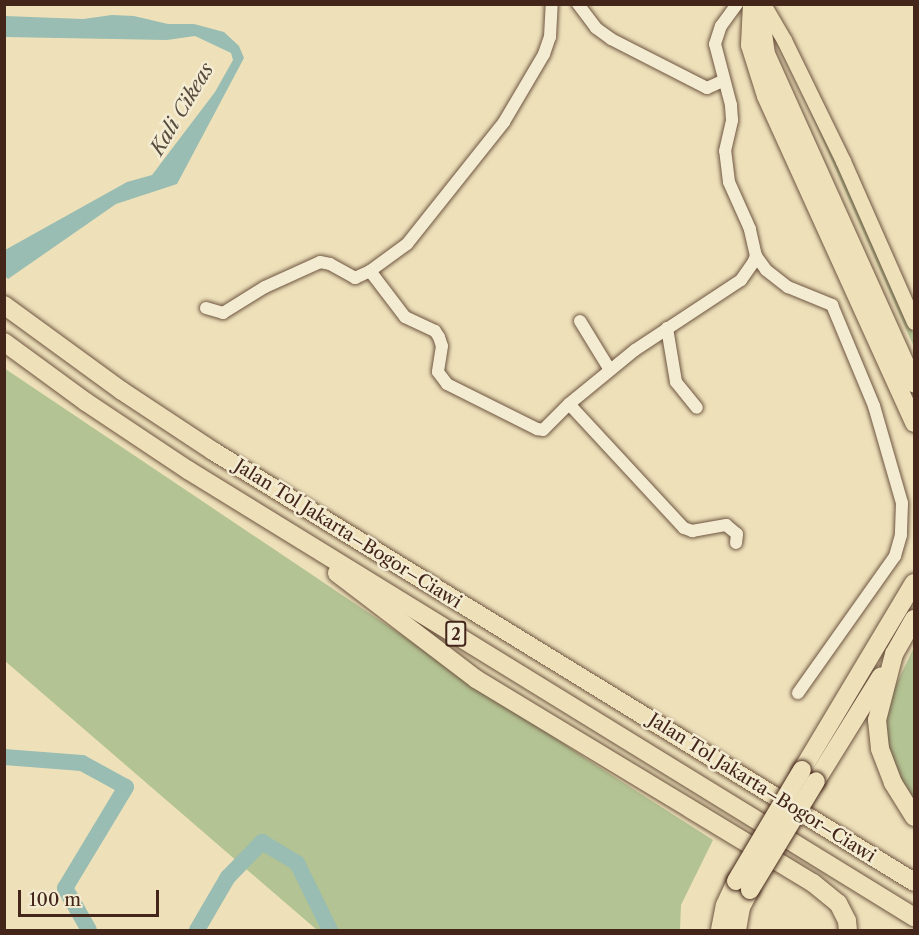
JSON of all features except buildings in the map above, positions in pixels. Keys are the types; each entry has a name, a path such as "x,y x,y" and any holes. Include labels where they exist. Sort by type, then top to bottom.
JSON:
{"highway":[{"path":"761,5 766,54 915,384"},
{"path":"761,5 750,45 762,87 915,423"},
{"name":"Jalan Tol Jakarta–Bogor–Ciawi","path":"4,305 122,391 213,451 915,882"},
{"name":"Jalan Tol Jakarta–Bogor–Ciawi","path":"4,342 86,402 254,510 915,917"},
{"path":"254,510 476,679 829,894 843,911 848,930"},
{"path":"720,930 725,905 743,885 809,776 915,583"},
{"path":"809,776 894,654 915,619"},
{"path":"894,654 877,720 880,749 893,783 915,817"},
{"path":"737,930 743,885"}],"main road":[{"path":"761,5 784,40 848,171 915,322"}],"street":[{"path":"206,308 223,313 265,287 320,262 330,264 355,278 370,271 407,244 504,122 544,54 550,37 552,4"},
{"path":"578,4 596,28 611,39 707,88 723,81"},
{"path":"722,4 729,4"},
{"path":"737,4 721,26 715,44 723,81 732,105 732,120 725,151 729,182 750,229 756,256 766,270 789,287 832,304 874,406 902,503 901,535 895,556 798,693"},
{"path":"370,271 405,316 435,331 439,337 442,346 439,376 456,390 539,430 547,427 568,404 610,370 741,280 756,256"},
{"path":"580,321 610,370"},
{"path":"668,328 676,382 697,408"},
{"path":"568,404 684,528 692,531 726,525 736,534 736,543"}],"green space":[{"path":"785,54 905,312 914,336 914,347"},
{"path":"4,368 588,760 713,840 681,905 680,930 317,930 5,661"},
{"path":"914,647 914,808 887,760 887,704"}],"water":[{"name":"Kali Cikeas","path":"112,15 134,16 168,24 194,24 224,32 239,46 244,58 177,184 116,204 8,279 5,276 5,250 127,182 152,175 215,92 233,60 231,53 195,36 167,40 5,37 5,16 83,19"}],"waterway":[{"name":"Kali Cikeas","path":"4,757 82,763 126,787 65,888 89,930"},
{"name":"Kali Cikeas","path":"197,930 228,877 262,842 297,863 330,930"}]}
